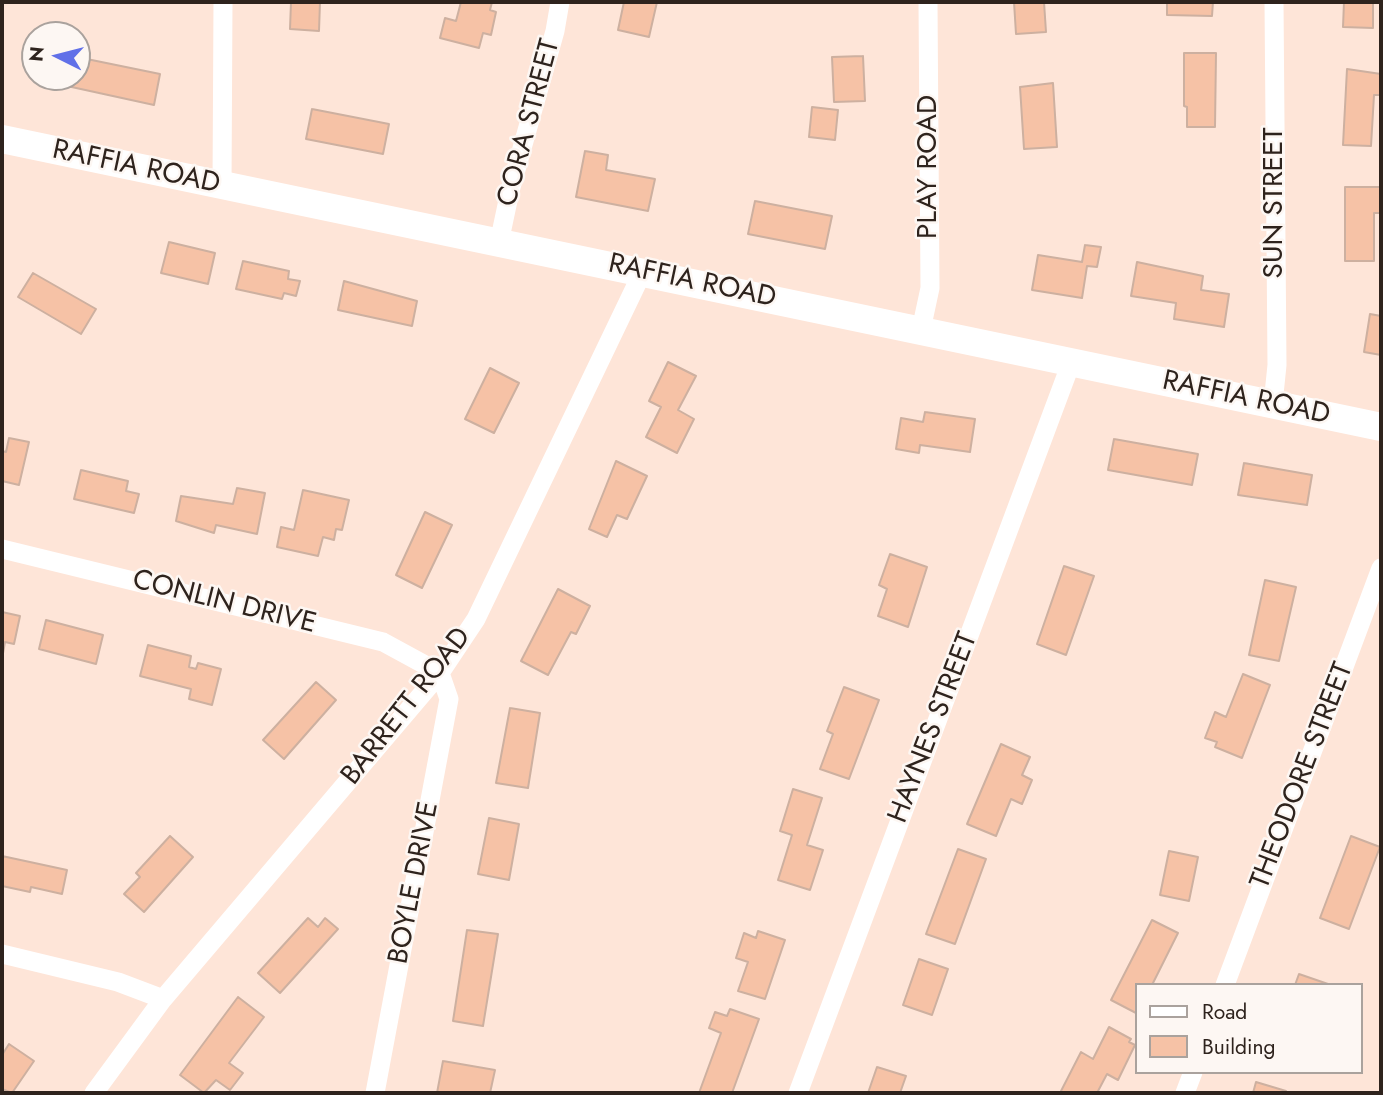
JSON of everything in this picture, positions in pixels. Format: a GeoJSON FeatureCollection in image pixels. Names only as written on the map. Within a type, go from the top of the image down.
{"type":"FeatureCollection","features":[{"type":"Feature","properties":{"kind":"main road","name":"RAFFIA ROAD"},"geometry":{"type":"LineString","coordinates":[[2,139],[1381,427]]}},
{"type":"Feature","properties":{"kind":"street"},"geometry":{"type":"LineString","coordinates":[[222,186],[223,2]]}},
{"type":"Feature","properties":{"kind":"street","name":"CORA STREET"},"geometry":{"type":"LineString","coordinates":[[499,243],[560,2]]}},
{"type":"Feature","properties":{"kind":"street","name":"PLAY ROAD"},"geometry":{"type":"LineString","coordinates":[[921,330],[930,288],[928,2]]}},
{"type":"Feature","properties":{"kind":"street","name":"SUN STREET"},"geometry":{"type":"LineString","coordinates":[[1273,404],[1277,365],[1274,2]]}},
{"type":"Feature","properties":{"kind":"street","name":"BARRETT ROAD"},"geometry":{"type":"LineString","coordinates":[[94,1093],[163,999],[440,673],[476,619],[643,271]]}},
{"type":"Feature","properties":{"kind":"street","name":"HAYNES STREET"},"geometry":{"type":"LineString","coordinates":[[797,1093],[1071,363]]}},
{"type":"Feature","properties":{"kind":"street","name":"CONLIN DRIVE"},"geometry":{"type":"LineString","coordinates":[[2,549],[383,642],[440,673]]}},
{"type":"Feature","properties":{"kind":"street","name":"THEODORE STREET"},"geometry":{"type":"LineString","coordinates":[[1226,983],[1381,568]]}},
{"type":"Feature","properties":{"kind":"street","name":"BOYLE DRIVE"},"geometry":{"type":"LineString","coordinates":[[375,1093],[449,699],[440,673]]}},
{"type":"Feature","properties":{"kind":"street"},"geometry":{"type":"LineString","coordinates":[[2,954],[118,982],[163,999]]}},
{"type":"Feature","properties":{"kind":"street"},"geometry":{"type":"LineString","coordinates":[[1185,1093],[1192,1074]]}},
{"type":"Feature","properties":{"kind":"building"},"geometry":{"type":"Polygon","coordinates":[[[291,2],[320,2],[319,31],[290,29],[291,2]]]}},
{"type":"Feature","properties":{"kind":"building"},"geometry":{"type":"Polygon","coordinates":[[[461,2],[492,2],[490,10],[496,12],[491,35],[483,33],[479,48],[440,38],[445,18],[456,21],[461,2]]]}},
{"type":"Feature","properties":{"kind":"building"},"geometry":{"type":"Polygon","coordinates":[[[624,2],[657,2],[649,37],[618,30],[624,2]]]}},
{"type":"Feature","properties":{"kind":"building"},"geometry":{"type":"Polygon","coordinates":[[[1014,2],[1044,2],[1046,32],[1016,34],[1014,2]]]}},
{"type":"Feature","properties":{"kind":"building"},"geometry":{"type":"Polygon","coordinates":[[[1167,2],[1213,2],[1212,16],[1167,15],[1167,2]]]}},
{"type":"Feature","properties":{"kind":"building"},"geometry":{"type":"Polygon","coordinates":[[[1344,2],[1373,2],[1373,28],[1343,27],[1344,2]]]}},
{"type":"Feature","properties":{"kind":"building"},"geometry":{"type":"Polygon","coordinates":[[[1184,53],[1216,53],[1215,127],[1187,127],[1187,107],[1184,106],[1184,53]]]}},
{"type":"Feature","properties":{"kind":"building"},"geometry":{"type":"Polygon","coordinates":[[[863,56],[865,101],[834,102],[832,57],[863,56]]]}},
{"type":"Feature","properties":{"kind":"building"},"geometry":{"type":"Polygon","coordinates":[[[91,60],[160,74],[154,105],[90,91],[91,60]]]}},
{"type":"Feature","properties":{"kind":"building"},"geometry":{"type":"Polygon","coordinates":[[[1347,69],[1381,74],[1381,95],[1374,95],[1371,146],[1343,145],[1347,69]]]}},
{"type":"Feature","properties":{"kind":"building"},"geometry":{"type":"Polygon","coordinates":[[[1053,83],[1057,147],[1024,149],[1020,87],[1053,83]]]}},
{"type":"Feature","properties":{"kind":"building"},"geometry":{"type":"Polygon","coordinates":[[[812,107],[838,110],[835,140],[809,137],[812,107]]]}},
{"type":"Feature","properties":{"kind":"building"},"geometry":{"type":"Polygon","coordinates":[[[312,109],[389,124],[383,154],[306,139],[312,109]]]}},
{"type":"Feature","properties":{"kind":"building"},"geometry":{"type":"Polygon","coordinates":[[[585,151],[608,155],[606,170],[655,179],[648,211],[576,197],[585,151]]]}},
{"type":"Feature","properties":{"kind":"building"},"geometry":{"type":"Polygon","coordinates":[[[1345,187],[1381,187],[1381,213],[1374,213],[1374,261],[1345,261],[1345,187]]]}},
{"type":"Feature","properties":{"kind":"building"},"geometry":{"type":"Polygon","coordinates":[[[755,201],[832,216],[825,249],[748,234],[755,201]]]}},
{"type":"Feature","properties":{"kind":"building"},"geometry":{"type":"Polygon","coordinates":[[[169,242],[215,253],[208,284],[161,273],[169,242]]]}},
{"type":"Feature","properties":{"kind":"building"},"geometry":{"type":"Polygon","coordinates":[[[1085,245],[1101,247],[1097,267],[1087,266],[1082,298],[1032,290],[1038,255],[1082,262],[1085,245]]]}},
{"type":"Feature","properties":{"kind":"building"},"geometry":{"type":"Polygon","coordinates":[[[243,261],[289,271],[288,279],[300,281],[296,296],[284,293],[282,299],[236,289],[243,261]]]}},
{"type":"Feature","properties":{"kind":"building"},"geometry":{"type":"Polygon","coordinates":[[[1137,262],[1203,276],[1201,290],[1229,294],[1224,327],[1174,319],[1176,303],[1131,296],[1137,262]]]}},
{"type":"Feature","properties":{"kind":"building"},"geometry":{"type":"Polygon","coordinates":[[[33,273],[96,309],[81,334],[18,297],[33,273]]]}},
{"type":"Feature","properties":{"kind":"building"},"geometry":{"type":"Polygon","coordinates":[[[344,281],[417,301],[412,326],[338,310],[344,281]]]}},
{"type":"Feature","properties":{"kind":"building"},"geometry":{"type":"Polygon","coordinates":[[[1370,314],[1381,316],[1381,355],[1364,352],[1370,314]]]}},
{"type":"Feature","properties":{"kind":"building"},"geometry":{"type":"Polygon","coordinates":[[[668,362],[696,376],[678,410],[694,419],[677,453],[646,437],[661,407],[649,401],[668,362]]]}},
{"type":"Feature","properties":{"kind":"building"},"geometry":{"type":"Polygon","coordinates":[[[490,368],[519,383],[494,433],[465,419],[490,368]]]}},
{"type":"Feature","properties":{"kind":"building"},"geometry":{"type":"Polygon","coordinates":[[[925,412],[975,419],[970,452],[920,445],[919,453],[896,449],[901,418],[923,422],[925,412]]]}},
{"type":"Feature","properties":{"kind":"building"},"geometry":{"type":"Polygon","coordinates":[[[9,438],[29,442],[19,485],[2,481],[2,451],[6,452],[9,438]]]}},
{"type":"Feature","properties":{"kind":"building"},"geometry":{"type":"Polygon","coordinates":[[[1114,439],[1198,454],[1192,485],[1108,470],[1114,439]]]}},
{"type":"Feature","properties":{"kind":"building"},"geometry":{"type":"Polygon","coordinates":[[[616,461],[647,476],[627,519],[617,515],[607,537],[589,529],[616,461]]]}},
{"type":"Feature","properties":{"kind":"building"},"geometry":{"type":"Polygon","coordinates":[[[1244,463],[1312,475],[1307,505],[1238,495],[1244,463]]]}},
{"type":"Feature","properties":{"kind":"building"},"geometry":{"type":"Polygon","coordinates":[[[81,470],[128,481],[126,491],[139,494],[134,513],[74,499],[81,470]]]}},
{"type":"Feature","properties":{"kind":"building"},"geometry":{"type":"Polygon","coordinates":[[[237,488],[265,493],[257,534],[216,525],[214,533],[176,521],[181,496],[233,504],[237,488]]]}},
{"type":"Feature","properties":{"kind":"building"},"geometry":{"type":"Polygon","coordinates":[[[303,490],[349,500],[342,530],[336,529],[334,540],[323,537],[318,556],[277,547],[281,527],[294,530],[303,490]]]}},
{"type":"Feature","properties":{"kind":"building"},"geometry":{"type":"Polygon","coordinates":[[[425,512],[452,525],[422,588],[396,575],[425,512]]]}},
{"type":"Feature","properties":{"kind":"building"},"geometry":{"type":"Polygon","coordinates":[[[890,554],[927,567],[908,627],[878,616],[887,589],[879,585],[890,554]]]}},
{"type":"Feature","properties":{"kind":"building"},"geometry":{"type":"Polygon","coordinates":[[[1064,566],[1094,576],[1066,655],[1037,644],[1064,566]]]}},
{"type":"Feature","properties":{"kind":"building"},"geometry":{"type":"Polygon","coordinates":[[[1265,580],[1296,587],[1279,661],[1249,655],[1265,580]]]}},
{"type":"Feature","properties":{"kind":"building"},"geometry":{"type":"Polygon","coordinates":[[[558,589],[590,606],[576,634],[571,632],[548,675],[521,661],[558,589]]]}},
{"type":"Feature","properties":{"kind":"building"},"geometry":{"type":"Polygon","coordinates":[[[2,612],[20,616],[14,644],[5,642],[2,659],[2,612]]]}},
{"type":"Feature","properties":{"kind":"building"},"geometry":{"type":"Polygon","coordinates":[[[46,620],[103,635],[96,664],[39,649],[46,620]]]}},
{"type":"Feature","properties":{"kind":"building"},"geometry":{"type":"Polygon","coordinates":[[[148,645],[191,656],[189,667],[196,669],[198,663],[221,669],[212,705],[189,699],[191,689],[140,676],[148,645]]]}},
{"type":"Feature","properties":{"kind":"building"},"geometry":{"type":"Polygon","coordinates":[[[1243,674],[1270,685],[1242,758],[1215,747],[1217,742],[1205,738],[1215,712],[1226,717],[1243,674]]]}},
{"type":"Feature","properties":{"kind":"building"},"geometry":{"type":"Polygon","coordinates":[[[316,682],[336,700],[284,759],[263,740],[316,682]]]}},
{"type":"Feature","properties":{"kind":"building"},"geometry":{"type":"Polygon","coordinates":[[[844,687],[879,700],[849,779],[820,769],[833,734],[827,731],[844,687]]]}},
{"type":"Feature","properties":{"kind":"building"},"geometry":{"type":"Polygon","coordinates":[[[510,708],[540,713],[528,788],[496,783],[510,708]]]}},
{"type":"Feature","properties":{"kind":"building"},"geometry":{"type":"Polygon","coordinates":[[[1001,744],[1030,757],[1022,775],[1032,780],[1022,804],[1011,799],[996,836],[967,824],[1001,744]]]}},
{"type":"Feature","properties":{"kind":"building"},"geometry":{"type":"Polygon","coordinates":[[[793,789],[822,798],[807,845],[823,850],[810,890],[778,880],[792,835],[780,831],[793,789]]]}},
{"type":"Feature","properties":{"kind":"building"},"geometry":{"type":"Polygon","coordinates":[[[489,818],[519,824],[509,880],[478,874],[489,818]]]}},
{"type":"Feature","properties":{"kind":"building"},"geometry":{"type":"Polygon","coordinates":[[[170,836],[193,857],[144,912],[124,894],[140,877],[136,873],[170,836]]]}},
{"type":"Feature","properties":{"kind":"building"},"geometry":{"type":"Polygon","coordinates":[[[1351,836],[1380,847],[1349,929],[1320,918],[1351,836]]]}},
{"type":"Feature","properties":{"kind":"building"},"geometry":{"type":"Polygon","coordinates":[[[958,849],[986,859],[955,944],[926,934],[958,849]]]}},
{"type":"Feature","properties":{"kind":"building"},"geometry":{"type":"Polygon","coordinates":[[[1169,851],[1198,857],[1189,901],[1160,895],[1169,851]]]}},
{"type":"Feature","properties":{"kind":"building"},"geometry":{"type":"Polygon","coordinates":[[[2,856],[67,870],[62,894],[31,887],[30,892],[2,886],[2,856]]]}},
{"type":"Feature","properties":{"kind":"building"},"geometry":{"type":"Polygon","coordinates":[[[308,918],[318,927],[325,918],[338,929],[280,993],[258,973],[308,918]]]}},
{"type":"Feature","properties":{"kind":"building"},"geometry":{"type":"Polygon","coordinates":[[[1152,920],[1178,933],[1153,983],[1134,983],[1134,1012],[1111,1000],[1152,920]]]}},
{"type":"Feature","properties":{"kind":"building"},"geometry":{"type":"Polygon","coordinates":[[[467,930],[498,934],[483,1026],[453,1021],[467,930]]]}},
{"type":"Feature","properties":{"kind":"building"},"geometry":{"type":"Polygon","coordinates":[[[758,931],[785,940],[765,999],[738,991],[748,962],[736,958],[744,933],[756,938],[758,931]]]}},
{"type":"Feature","properties":{"kind":"building"},"geometry":{"type":"Polygon","coordinates":[[[919,959],[948,969],[932,1015],[903,1005],[919,959]]]}},
{"type":"Feature","properties":{"kind":"building"},"geometry":{"type":"Polygon","coordinates":[[[1299,974],[1325,983],[1296,983],[1299,974]]]}},
{"type":"Feature","properties":{"kind":"building"},"geometry":{"type":"Polygon","coordinates":[[[238,997],[264,1017],[229,1063],[243,1073],[230,1090],[216,1080],[204,1093],[180,1075],[238,997]]]}},
{"type":"Feature","properties":{"kind":"building"},"geometry":{"type":"Polygon","coordinates":[[[730,1009],[759,1019],[732,1093],[699,1093],[721,1033],[709,1028],[715,1012],[727,1016],[730,1009]]]}},
{"type":"Feature","properties":{"kind":"building"},"geometry":{"type":"Polygon","coordinates":[[[1109,1027],[1131,1039],[1129,1042],[1134,1044],[1118,1080],[1107,1074],[1097,1093],[1060,1093],[1081,1052],[1093,1059],[1109,1027]]]}},
{"type":"Feature","properties":{"kind":"building"},"geometry":{"type":"Polygon","coordinates":[[[9,1044],[34,1061],[12,1093],[2,1089],[2,1055],[9,1044]]]}},
{"type":"Feature","properties":{"kind":"building"},"geometry":{"type":"Polygon","coordinates":[[[443,1061],[495,1070],[490,1093],[437,1093],[443,1061]]]}},
{"type":"Feature","properties":{"kind":"building"},"geometry":{"type":"Polygon","coordinates":[[[877,1067],[906,1076],[900,1093],[868,1093],[877,1067]]]}},
{"type":"Feature","properties":{"kind":"building"},"geometry":{"type":"Polygon","coordinates":[[[1256,1082],[1286,1091],[1253,1093],[1256,1082]]]}}]}
